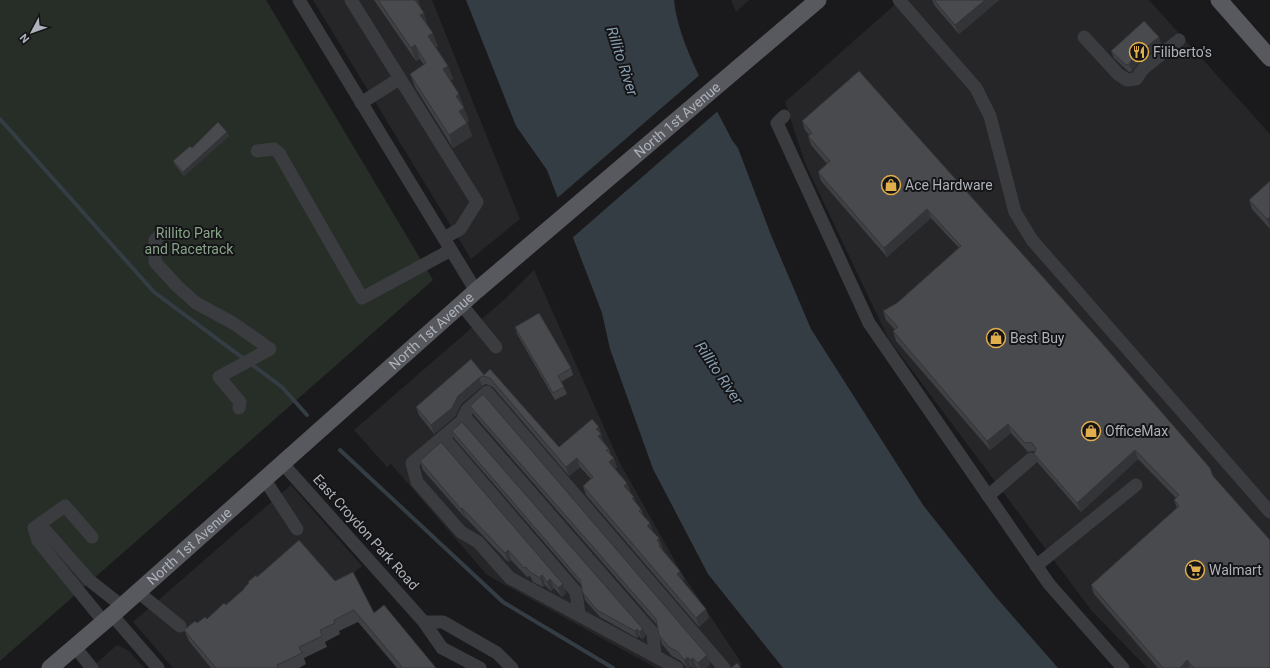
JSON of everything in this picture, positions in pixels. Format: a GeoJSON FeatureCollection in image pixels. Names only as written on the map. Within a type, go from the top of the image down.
{"type":"FeatureCollection","features":[{"type":"Feature","properties":{"kind":"main road","name":"North 1st Avenue"},"geometry":{"type":"LineString","coordinates":[[50,668],[265,480],[461,304],[818,0]]}},
{"type":"Feature","properties":{"kind":"main road"},"geometry":{"type":"LineString","coordinates":[[1219,0],[1270,58]]}},
{"type":"Feature","properties":{"kind":"street"},"geometry":{"type":"LineString","coordinates":[[299,0],[476,291]]}},
{"type":"Feature","properties":{"kind":"street"},"geometry":{"type":"LineString","coordinates":[[351,0],[477,202],[460,229],[444,238]]}},
{"type":"Feature","properties":{"kind":"street"},"geometry":{"type":"LineString","coordinates":[[899,0],[976,88],[990,116],[1015,212],[1032,240],[1270,512]]}},
{"type":"Feature","properties":{"kind":"street"},"geometry":{"type":"LineString","coordinates":[[1084,37],[1118,74],[1127,80],[1136,79],[1143,69],[1179,40]]}},
{"type":"Feature","properties":{"kind":"street"},"geometry":{"type":"LineString","coordinates":[[361,102],[399,79]]}},
{"type":"Feature","properties":{"kind":"street"},"geometry":{"type":"LineString","coordinates":[[784,116],[777,122],[869,323],[1049,584],[1123,668]]}},
{"type":"Feature","properties":{"kind":"street"},"geometry":{"type":"LineString","coordinates":[[258,151],[274,150],[279,153],[362,298],[451,250]]}},
{"type":"Feature","properties":{"kind":"street"},"geometry":{"type":"LineString","coordinates":[[159,236],[155,240],[155,262],[177,286],[196,303],[232,323],[270,349],[219,377],[240,402],[238,408]]}},
{"type":"Feature","properties":{"kind":"street"},"geometry":{"type":"LineString","coordinates":[[461,304],[496,347]]}},
{"type":"Feature","properties":{"kind":"street"},"geometry":{"type":"LineString","coordinates":[[677,668],[510,578],[478,542],[461,532],[417,482],[412,463],[462,421],[467,410],[487,392],[724,668]]}},
{"type":"Feature","properties":{"kind":"street"},"geometry":{"type":"LineString","coordinates":[[464,416],[653,633],[654,656]]}},
{"type":"Feature","properties":{"kind":"street"},"geometry":{"type":"LineString","coordinates":[[443,437],[576,592],[579,614]]}},
{"type":"Feature","properties":{"kind":"street"},"geometry":{"type":"LineString","coordinates":[[988,496],[1031,459]]}},
{"type":"Feature","properties":{"kind":"street","name":"East Croydon Park Road"},"geometry":{"type":"LineString","coordinates":[[283,464],[424,622],[442,648],[480,668]]}},
{"type":"Feature","properties":{"kind":"street"},"geometry":{"type":"LineString","coordinates":[[265,480],[296,529]]}},
{"type":"Feature","properties":{"kind":"street"},"geometry":{"type":"LineString","coordinates":[[1036,566],[1136,485]]}},
{"type":"Feature","properties":{"kind":"street"},"geometry":{"type":"LineString","coordinates":[[34,528],[65,506],[92,537]]}},
{"type":"Feature","properties":{"kind":"street"},"geometry":{"type":"LineString","coordinates":[[34,528],[46,531],[89,580],[113,614],[158,668]]}},
{"type":"Feature","properties":{"kind":"street"},"geometry":{"type":"LineString","coordinates":[[34,528],[38,542],[113,614]]}},
{"type":"Feature","properties":{"kind":"street"},"geometry":{"type":"LineString","coordinates":[[138,592],[180,626]]}},
{"type":"Feature","properties":{"kind":"street"},"geometry":{"type":"LineString","coordinates":[[424,622],[442,622],[497,652],[512,668]]}},
{"type":"Feature","properties":{"kind":"street"},"geometry":{"type":"LineString","coordinates":[[466,660],[473,658],[476,649],[471,638]]}},
{"type":"Feature","properties":{"kind":"street"},"geometry":{"type":"LineString","coordinates":[[75,647],[92,668]]}},
{"type":"Feature","properties":{"kind":"shaded area"},"geometry":{"type":"Polygon","coordinates":[[[313,0],[432,0],[520,219],[471,259],[313,0]]]}},
{"type":"Feature","properties":{"kind":"shaded area"},"geometry":{"type":"Polygon","coordinates":[[[731,0],[749,0],[736,12],[731,0]]]}},
{"type":"Feature","properties":{"kind":"shaded area"},"geometry":{"type":"Polygon","coordinates":[[[900,0],[1149,0],[1270,134],[1270,668],[1147,668],[1091,610],[888,338],[805,163],[785,102],[900,0]]]}},
{"type":"Feature","properties":{"kind":"shaded area"},"geometry":{"type":"Polygon","coordinates":[[[534,270],[620,463],[680,570],[742,664],[739,668],[656,668],[487,575],[391,464],[387,467],[354,430],[506,298],[534,270]]]}},
{"type":"Feature","properties":{"kind":"shaded area"},"geometry":{"type":"Polygon","coordinates":[[[291,485],[362,566],[242,668],[173,668],[133,622],[291,485]]]}},
{"type":"Feature","properties":{"kind":"shaded area"},"geometry":{"type":"Polygon","coordinates":[[[117,645],[129,651],[144,668],[91,668],[117,645]]]}},
{"type":"Feature","properties":{"kind":"green space","name":"Rillito Park and Racetrack"},"geometry":{"type":"Polygon","coordinates":[[[0,0],[266,0],[433,280],[0,661],[0,0]]]}},
{"type":"Feature","properties":{"kind":"water","name":"Rillito River"},"geometry":{"type":"Polygon","coordinates":[[[466,0],[674,0],[682,35],[689,53],[697,72],[732,140],[738,148],[771,235],[811,329],[923,505],[995,596],[1058,668],[783,668],[708,574],[653,469],[610,349],[602,313],[547,170],[516,126],[466,0]]]}},
{"type":"Feature","properties":{"kind":"pier"},"geometry":{"type":"Polygon","coordinates":[[[702,73],[719,110],[571,239],[556,199],[702,73]]]}},
{"type":"Feature","properties":{"kind":"building"},"geometry":{"type":"Polygon","coordinates":[[[378,0],[415,0],[424,13],[420,15],[433,33],[428,36],[448,66],[443,69],[459,94],[456,96],[464,108],[459,111],[467,123],[449,135],[410,74],[426,63],[415,45],[411,48],[378,0]]]}},
{"type":"Feature","properties":{"kind":"building"},"geometry":{"type":"Polygon","coordinates":[[[934,0],[985,0],[955,25],[934,0]]]}},
{"type":"Feature","properties":{"kind":"building"},"geometry":{"type":"Polygon","coordinates":[[[1144,21],[1159,37],[1126,65],[1111,51],[1144,21]]]}},
{"type":"Feature","properties":{"kind":"building"},"geometry":{"type":"Polygon","coordinates":[[[859,71],[1100,341],[1210,468],[1213,476],[1270,540],[1270,668],[1194,668],[1187,660],[1180,668],[1163,668],[1091,585],[1179,506],[1174,500],[1179,495],[1135,450],[1077,503],[1034,454],[1036,449],[1033,444],[1030,442],[1025,443],[1008,424],[987,441],[893,331],[898,327],[883,311],[897,303],[961,246],[927,209],[884,248],[818,172],[830,161],[808,136],[812,133],[802,121],[859,71]]]}},
{"type":"Feature","properties":{"kind":"building"},"geometry":{"type":"Polygon","coordinates":[[[218,122],[227,132],[183,172],[173,161],[190,146],[192,148],[218,122]]]}},
{"type":"Feature","properties":{"kind":"building"},"geometry":{"type":"Polygon","coordinates":[[[1270,181],[1270,217],[1267,219],[1249,200],[1270,181]]]}},
{"type":"Feature","properties":{"kind":"building"},"geometry":{"type":"Polygon","coordinates":[[[539,313],[571,368],[558,376],[564,387],[553,393],[515,327],[539,313]]]}},
{"type":"Feature","properties":{"kind":"building"},"geometry":{"type":"Polygon","coordinates":[[[471,359],[484,375],[490,369],[559,447],[592,419],[599,427],[596,429],[601,434],[598,436],[609,449],[606,450],[614,458],[609,462],[627,483],[624,486],[634,497],[632,498],[641,509],[639,511],[650,523],[647,526],[659,538],[657,540],[660,544],[659,546],[680,571],[677,574],[706,609],[696,618],[583,486],[593,477],[577,458],[566,467],[490,378],[483,376],[479,378],[458,396],[452,408],[431,425],[416,407],[471,359]]]}},
{"type":"Feature","properties":{"kind":"building"},"geometry":{"type":"Polygon","coordinates":[[[483,394],[707,655],[698,663],[693,658],[690,660],[688,657],[684,660],[678,652],[669,647],[659,635],[656,619],[470,406],[483,394]]]}},
{"type":"Feature","properties":{"kind":"building"},"geometry":{"type":"Polygon","coordinates":[[[462,422],[643,629],[639,632],[637,629],[635,631],[597,610],[583,593],[580,580],[452,431],[462,422]]]}},
{"type":"Feature","properties":{"kind":"building"},"geometry":{"type":"Polygon","coordinates":[[[441,442],[563,584],[558,588],[550,579],[547,582],[542,575],[540,578],[530,572],[526,567],[524,568],[508,550],[505,553],[462,508],[461,509],[420,461],[441,442]]]}},
{"type":"Feature","properties":{"kind":"building"},"geometry":{"type":"Polygon","coordinates":[[[299,540],[335,581],[353,572],[374,613],[384,605],[436,668],[401,668],[402,667],[354,610],[334,620],[335,623],[320,630],[322,636],[299,647],[302,653],[277,665],[278,668],[216,668],[184,630],[195,621],[197,623],[205,617],[207,619],[224,603],[226,605],[244,589],[249,583],[248,582],[256,575],[257,577],[299,540]]]}},
{"type":"Feature","properties":{"kind":"building"},"geometry":{"type":"Polygon","coordinates":[[[737,663],[741,668],[731,668],[737,663]]]}},
{"type":"Feature","properties":{"kind":"waterway"},"geometry":{"type":"LineString","coordinates":[[0,119],[154,292],[282,387],[307,415]]}},
{"type":"Feature","properties":{"kind":"waterway"},"geometry":{"type":"LineString","coordinates":[[340,450],[503,602],[613,668]]}},
{"type":"Feature","properties":{"kind":"place","name":"Filiberto's"},"geometry":{"type":"Point","coordinates":[1139,52]}},
{"type":"Feature","properties":{"kind":"place","name":"Ace Hardware"},"geometry":{"type":"Point","coordinates":[891,185]}},
{"type":"Feature","properties":{"kind":"place","name":"Best Buy"},"geometry":{"type":"Point","coordinates":[996,338]}},
{"type":"Feature","properties":{"kind":"place","name":"OfficeMax"},"geometry":{"type":"Point","coordinates":[1091,431]}},
{"type":"Feature","properties":{"kind":"place","name":"Walmart"},"geometry":{"type":"Point","coordinates":[1195,570]}}]}
